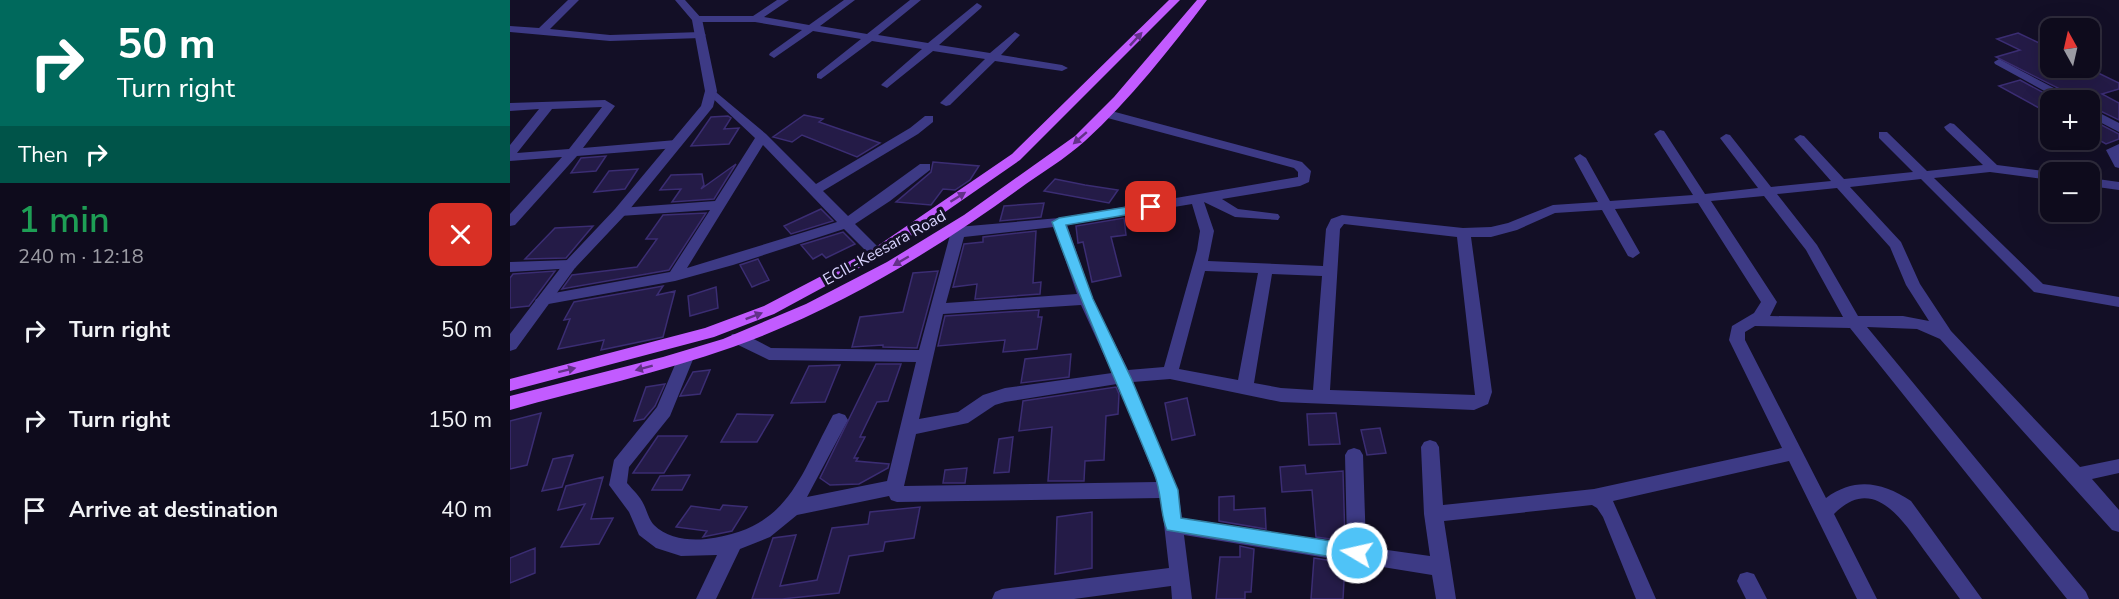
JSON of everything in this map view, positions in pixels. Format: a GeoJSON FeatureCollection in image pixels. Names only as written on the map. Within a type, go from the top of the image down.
{"type":"FeatureCollection","features":[{"type":"Feature","properties":{"kind":"main road","name":"ECIL-Keesara Road"},"geometry":{"type":"LineString","coordinates":[[510,385],[708,333],[769,310],[876,253],[1016,157],[1118,59],[1154,19],[1175,0]]}},
{"type":"Feature","properties":{"kind":"main road","name":"ECIL-Keesara Road"},"geometry":{"type":"LineString","coordinates":[[510,403],[686,357],[738,338],[807,310],[954,232],[1056,159],[1090,129],[1202,0]]}},
{"type":"Feature","properties":{"kind":"street"},"geometry":{"type":"LineString","coordinates":[[541,32],[574,0]]}},
{"type":"Feature","properties":{"kind":"street"},"geometry":{"type":"LineString","coordinates":[[510,345],[570,265],[620,212],[707,107],[711,91],[698,19],[680,0]]}},
{"type":"Feature","properties":{"kind":"street"},"geometry":{"type":"LineString","coordinates":[[754,19],[784,0]]}},
{"type":"Feature","properties":{"kind":"street"},"geometry":{"type":"LineString","coordinates":[[774,55],[850,0]]}},
{"type":"Feature","properties":{"kind":"street"},"geometry":{"type":"LineString","coordinates":[[820,76],[916,0]]}},
{"type":"Feature","properties":{"kind":"street"},"geometry":{"type":"LineString","coordinates":[[887,85],[978,6]]}},
{"type":"Feature","properties":{"kind":"street"},"geometry":{"type":"LineString","coordinates":[[698,19],[754,19],[1062,68]]}},
{"type":"Feature","properties":{"kind":"street"},"geometry":{"type":"LineString","coordinates":[[510,29],[610,38],[701,35]]}},
{"type":"Feature","properties":{"kind":"street"},"geometry":{"type":"LineString","coordinates":[[946,103],[1015,35]]}},
{"type":"Feature","properties":{"kind":"street"},"geometry":{"type":"LineString","coordinates":[[1999,62],[2051,90]]}},
{"type":"Feature","properties":{"kind":"street"},"geometry":{"type":"LineString","coordinates":[[711,91],[762,137],[876,253]]}},
{"type":"Feature","properties":{"kind":"street"},"geometry":{"type":"LineString","coordinates":[[510,107],[609,104],[573,152],[510,222]]}},
{"type":"Feature","properties":{"kind":"street"},"geometry":{"type":"LineString","coordinates":[[510,155],[548,106]]}},
{"type":"Feature","properties":{"kind":"street"},"geometry":{"type":"LineString","coordinates":[[1104,113],[1298,165],[1305,171],[1304,179],[1295,183],[1204,199],[1059,222],[954,232],[895,487],[897,494],[904,496],[1169,490]]}},
{"type":"Feature","properties":{"kind":"street"},"geometry":{"type":"LineString","coordinates":[[2100,118],[2119,128]]}},
{"type":"Feature","properties":{"kind":"street"},"geometry":{"type":"LineString","coordinates":[[813,190],[914,131],[929,119]]}},
{"type":"Feature","properties":{"kind":"street"},"geometry":{"type":"LineString","coordinates":[[1950,127],[1986,158],[1991,165],[1990,168]]}},
{"type":"Feature","properties":{"kind":"street"},"geometry":{"type":"LineString","coordinates":[[1660,134],[1704,198],[1768,302],[1766,312],[1757,321]]}},
{"type":"Feature","properties":{"kind":"street"},"geometry":{"type":"LineString","coordinates":[[1883,135],[2040,288],[2119,303]]}},
{"type":"Feature","properties":{"kind":"street"},"geometry":{"type":"LineString","coordinates":[[675,276],[762,137]]}},
{"type":"Feature","properties":{"kind":"street"},"geometry":{"type":"LineString","coordinates":[[1726,138],[1812,248],[1854,322],[2079,599]]}},
{"type":"Feature","properties":{"kind":"street"},"geometry":{"type":"LineString","coordinates":[[1800,139],[1896,246],[1918,293],[1946,335],[2119,524]]}},
{"type":"Feature","properties":{"kind":"street"},"geometry":{"type":"LineString","coordinates":[[510,155],[676,144]]}},
{"type":"Feature","properties":{"kind":"street"},"geometry":{"type":"LineString","coordinates":[[2119,148],[2112,150],[2119,164]]}},
{"type":"Feature","properties":{"kind":"street"},"geometry":{"type":"LineString","coordinates":[[1580,159],[1633,253]]}},
{"type":"Feature","properties":{"kind":"street"},"geometry":{"type":"LineString","coordinates":[[543,300],[675,276],[845,224],[885,198],[925,167]]}},
{"type":"Feature","properties":{"kind":"street"},"geometry":{"type":"LineString","coordinates":[[1321,397],[1333,229],[1336,222],[1342,219],[1456,230],[1462,233],[1491,232],[1512,227],[1553,209],[1704,198],[1990,168],[2040,175]]}},
{"type":"Feature","properties":{"kind":"street"},"geometry":{"type":"LineString","coordinates":[[2100,183],[2119,186]]}},
{"type":"Feature","properties":{"kind":"street"},"geometry":{"type":"LineString","coordinates":[[1204,199],[1235,213],[1273,217]]}},
{"type":"Feature","properties":{"kind":"street"},"geometry":{"type":"LineString","coordinates":[[1170,373],[1207,231],[1204,199]]}},
{"type":"Feature","properties":{"kind":"street"},"geometry":{"type":"LineString","coordinates":[[620,212],[720,205]]}},
{"type":"Feature","properties":{"kind":"street"},"geometry":{"type":"LineString","coordinates":[[1059,222],[1086,299],[1123,378],[1169,490],[1182,599]]}},
{"type":"Feature","properties":{"kind":"street"},"geometry":{"type":"LineString","coordinates":[[908,428],[962,418],[989,400],[1005,395],[1170,373],[1281,395],[1474,403],[1482,399],[1484,392],[1462,233]]}},
{"type":"Feature","properties":{"kind":"street"},"geometry":{"type":"LineString","coordinates":[[510,267],[570,265]]}},
{"type":"Feature","properties":{"kind":"street"},"geometry":{"type":"LineString","coordinates":[[1199,266],[1330,271]]}},
{"type":"Feature","properties":{"kind":"street"},"geometry":{"type":"LineString","coordinates":[[1245,388],[1266,269]]}},
{"type":"Feature","properties":{"kind":"street"},"geometry":{"type":"LineString","coordinates":[[936,309],[1086,299]]}},
{"type":"Feature","properties":{"kind":"street"},"geometry":{"type":"LineString","coordinates":[[1867,599],[1737,340],[1737,330],[1743,324],[1757,321],[1908,320],[1935,328],[1946,335]]}},
{"type":"Feature","properties":{"kind":"street"},"geometry":{"type":"LineString","coordinates":[[738,338],[769,354],[925,356]]}},
{"type":"Feature","properties":{"kind":"street"},"geometry":{"type":"LineString","coordinates":[[686,357],[664,411],[620,465],[618,484],[635,506],[648,532],[670,544],[702,548],[732,545],[771,529],[783,520],[792,508],[839,420]]}},
{"type":"Feature","properties":{"kind":"street"},"geometry":{"type":"LineString","coordinates":[[1430,447],[1433,514],[1446,599]]}},
{"type":"Feature","properties":{"kind":"street"},"geometry":{"type":"LineString","coordinates":[[1433,514],[1594,497],[1793,453]]}},
{"type":"Feature","properties":{"kind":"street"},"geometry":{"type":"LineString","coordinates":[[1354,455],[1357,553]]}},
{"type":"Feature","properties":{"kind":"street"},"geometry":{"type":"LineString","coordinates":[[2077,476],[2119,466]]}},
{"type":"Feature","properties":{"kind":"street"},"geometry":{"type":"LineString","coordinates":[[792,508],[895,487]]}},
{"type":"Feature","properties":{"kind":"street"},"geometry":{"type":"LineString","coordinates":[[1824,513],[1834,500],[1849,492],[1865,490],[1889,496],[1904,507],[1972,599]]}},
{"type":"Feature","properties":{"kind":"street"},"geometry":{"type":"LineString","coordinates":[[1594,497],[1604,502],[1611,514],[1646,599]]}},
{"type":"Feature","properties":{"kind":"street"},"geometry":{"type":"LineString","coordinates":[[1173,525],[1440,567]]}},
{"type":"Feature","properties":{"kind":"street"},"geometry":{"type":"LineString","coordinates":[[706,599],[732,545]]}},
{"type":"Feature","properties":{"kind":"street"},"geometry":{"type":"LineString","coordinates":[[1002,599],[1074,594],[1178,576]]}},
{"type":"Feature","properties":{"kind":"street"},"geometry":{"type":"LineString","coordinates":[[1748,581],[1757,599]]}},
{"type":"Feature","properties":{"kind":"building"},"geometry":{"type":"Polygon","coordinates":[[[2018,33],[2040,43],[2040,78],[2100,78],[2100,74],[2119,83],[2119,89],[2102,94],[2119,103],[2119,120],[2100,111],[2100,90],[2062,90],[1996,57],[2020,50],[1997,39],[2018,33]]]}},
{"type":"Feature","properties":{"kind":"building"},"geometry":{"type":"Polygon","coordinates":[[[2020,80],[2040,91],[2040,109],[1999,86],[2020,80]]]}},
{"type":"Feature","properties":{"kind":"building"},"geometry":{"type":"Polygon","coordinates":[[[804,115],[823,119],[819,122],[880,143],[857,157],[802,135],[792,142],[773,137],[804,115]]]}},
{"type":"Feature","properties":{"kind":"building"},"geometry":{"type":"Polygon","coordinates":[[[728,116],[731,118],[724,129],[739,128],[729,144],[691,146],[711,117],[728,116]]]}},
{"type":"Feature","properties":{"kind":"building"},"geometry":{"type":"Polygon","coordinates":[[[2100,124],[2119,134],[2119,139],[2106,144],[2100,141],[2100,124]]]}},
{"type":"Feature","properties":{"kind":"building"},"geometry":{"type":"Polygon","coordinates":[[[606,156],[596,171],[571,173],[581,158],[606,156]]]}},
{"type":"Feature","properties":{"kind":"building"},"geometry":{"type":"Polygon","coordinates":[[[933,162],[979,166],[970,180],[955,190],[943,189],[931,205],[896,202],[931,172],[933,162]]]}},
{"type":"Feature","properties":{"kind":"building"},"geometry":{"type":"Polygon","coordinates":[[[736,164],[714,199],[672,202],[681,189],[660,190],[671,175],[702,174],[704,185],[701,189],[736,164]]]}},
{"type":"Feature","properties":{"kind":"building"},"geometry":{"type":"Polygon","coordinates":[[[638,169],[625,189],[594,192],[609,171],[638,169]]]}},
{"type":"Feature","properties":{"kind":"building"},"geometry":{"type":"Polygon","coordinates":[[[1055,179],[1118,190],[1109,203],[1044,191],[1055,179]]]}},
{"type":"Feature","properties":{"kind":"building"},"geometry":{"type":"Polygon","coordinates":[[[1044,203],[1041,217],[1000,221],[1004,206],[1044,203]]]}},
{"type":"Feature","properties":{"kind":"building"},"geometry":{"type":"Polygon","coordinates":[[[821,209],[833,221],[791,234],[784,226],[821,209]]]}},
{"type":"Feature","properties":{"kind":"building"},"geometry":{"type":"Polygon","coordinates":[[[706,213],[669,270],[562,289],[572,275],[637,267],[657,239],[646,239],[663,215],[706,213]]]}},
{"type":"Feature","properties":{"kind":"building"},"geometry":{"type":"Polygon","coordinates":[[[1124,218],[1126,235],[1111,237],[1121,276],[1092,282],[1083,242],[1078,243],[1076,226],[1124,218]]]}},
{"type":"Feature","properties":{"kind":"building"},"geometry":{"type":"Polygon","coordinates":[[[593,226],[566,258],[525,259],[555,228],[593,226]]]}},
{"type":"Feature","properties":{"kind":"building"},"geometry":{"type":"Polygon","coordinates":[[[1036,231],[1033,283],[1041,282],[1040,294],[975,299],[977,284],[953,287],[964,244],[983,242],[983,237],[1036,231]]]}},
{"type":"Feature","properties":{"kind":"building"},"geometry":{"type":"Polygon","coordinates":[[[843,232],[855,244],[826,258],[822,254],[813,259],[801,245],[843,232]]]}},
{"type":"Feature","properties":{"kind":"building"},"geometry":{"type":"Polygon","coordinates":[[[758,259],[769,280],[752,287],[740,265],[758,259]]]}},
{"type":"Feature","properties":{"kind":"building"},"geometry":{"type":"Polygon","coordinates":[[[555,271],[529,306],[510,308],[510,278],[513,274],[555,271]]]}},
{"type":"Feature","properties":{"kind":"building"},"geometry":{"type":"Polygon","coordinates":[[[938,271],[917,348],[883,347],[883,345],[852,347],[860,317],[903,312],[913,273],[938,271]]]}},
{"type":"Feature","properties":{"kind":"building"},"geometry":{"type":"Polygon","coordinates":[[[663,286],[657,295],[675,291],[663,337],[601,350],[604,340],[558,349],[570,319],[564,320],[574,302],[663,286]]]}},
{"type":"Feature","properties":{"kind":"building"},"geometry":{"type":"Polygon","coordinates":[[[716,287],[718,308],[690,316],[688,296],[716,287]]]}},
{"type":"Feature","properties":{"kind":"building"},"geometry":{"type":"Polygon","coordinates":[[[1039,310],[1038,317],[1042,317],[1037,349],[1003,352],[1005,340],[938,346],[945,316],[1039,310]]]}},
{"type":"Feature","properties":{"kind":"building"},"geometry":{"type":"Polygon","coordinates":[[[1071,354],[1069,377],[1021,383],[1025,359],[1071,354]]]}},
{"type":"Feature","properties":{"kind":"building"},"geometry":{"type":"Polygon","coordinates":[[[876,364],[901,364],[888,401],[877,402],[860,437],[865,437],[854,458],[858,458],[856,461],[889,464],[888,468],[859,484],[830,485],[820,478],[876,364]]]}},
{"type":"Feature","properties":{"kind":"building"},"geometry":{"type":"Polygon","coordinates":[[[840,365],[825,402],[791,403],[809,366],[840,365]]]}},
{"type":"Feature","properties":{"kind":"building"},"geometry":{"type":"Polygon","coordinates":[[[710,370],[700,394],[680,396],[693,372],[710,370]]]}},
{"type":"Feature","properties":{"kind":"building"},"geometry":{"type":"Polygon","coordinates":[[[665,384],[655,406],[644,419],[634,421],[646,387],[665,384]]]}},
{"type":"Feature","properties":{"kind":"building"},"geometry":{"type":"Polygon","coordinates":[[[1116,387],[1119,394],[1118,414],[1106,416],[1104,460],[1085,461],[1084,481],[1048,481],[1052,427],[1019,431],[1023,401],[1116,387]]]}},
{"type":"Feature","properties":{"kind":"building"},"geometry":{"type":"Polygon","coordinates":[[[1187,398],[1195,435],[1172,440],[1165,403],[1187,398]]]}},
{"type":"Feature","properties":{"kind":"building"},"geometry":{"type":"Polygon","coordinates":[[[541,413],[527,465],[510,469],[510,421],[541,413]]]}},
{"type":"Feature","properties":{"kind":"building"},"geometry":{"type":"Polygon","coordinates":[[[1336,413],[1340,444],[1309,445],[1307,414],[1336,413]]]}},
{"type":"Feature","properties":{"kind":"building"},"geometry":{"type":"Polygon","coordinates":[[[737,414],[773,415],[757,442],[721,442],[737,414]]]}},
{"type":"Feature","properties":{"kind":"building"},"geometry":{"type":"Polygon","coordinates":[[[1380,428],[1386,453],[1367,455],[1361,430],[1380,428]]]}},
{"type":"Feature","properties":{"kind":"building"},"geometry":{"type":"Polygon","coordinates":[[[658,436],[687,436],[664,473],[633,473],[658,436]]]}},
{"type":"Feature","properties":{"kind":"building"},"geometry":{"type":"Polygon","coordinates":[[[1013,437],[1009,472],[994,473],[999,439],[1013,437]]]}},
{"type":"Feature","properties":{"kind":"building"},"geometry":{"type":"Polygon","coordinates":[[[573,455],[562,487],[542,491],[553,459],[573,455]]]}},
{"type":"Feature","properties":{"kind":"building"},"geometry":{"type":"Polygon","coordinates":[[[1305,465],[1306,474],[1343,471],[1345,541],[1316,537],[1312,490],[1282,492],[1280,467],[1305,465]]]}},
{"type":"Feature","properties":{"kind":"building"},"geometry":{"type":"Polygon","coordinates":[[[967,468],[965,483],[943,483],[945,470],[967,468]]]}},
{"type":"Feature","properties":{"kind":"building"},"geometry":{"type":"Polygon","coordinates":[[[690,475],[682,490],[652,490],[660,476],[690,475]]]}},
{"type":"Feature","properties":{"kind":"building"},"geometry":{"type":"Polygon","coordinates":[[[603,477],[591,519],[613,518],[599,544],[561,547],[585,504],[558,510],[566,486],[603,477]]]}},
{"type":"Feature","properties":{"kind":"building"},"geometry":{"type":"Polygon","coordinates":[[[1234,496],[1234,510],[1265,508],[1266,529],[1219,521],[1219,497],[1234,496]]]}},
{"type":"Feature","properties":{"kind":"building"},"geometry":{"type":"Polygon","coordinates":[[[723,505],[747,507],[732,531],[703,537],[707,531],[676,527],[691,506],[720,510],[723,505]]]}},
{"type":"Feature","properties":{"kind":"building"},"geometry":{"type":"Polygon","coordinates":[[[920,507],[914,538],[885,542],[883,551],[849,556],[839,593],[782,599],[752,599],[773,538],[796,535],[780,586],[817,580],[832,528],[868,524],[870,512],[920,507]]]}},
{"type":"Feature","properties":{"kind":"building"},"geometry":{"type":"Polygon","coordinates":[[[1092,512],[1092,568],[1055,574],[1057,517],[1092,512]]]}},
{"type":"Feature","properties":{"kind":"building"},"geometry":{"type":"Polygon","coordinates":[[[1240,546],[1254,549],[1251,592],[1245,592],[1245,599],[1216,599],[1220,557],[1240,557],[1240,546]]]}},
{"type":"Feature","properties":{"kind":"building"},"geometry":{"type":"Polygon","coordinates":[[[535,548],[535,573],[510,583],[510,558],[535,548]]]}},
{"type":"Feature","properties":{"kind":"building"},"geometry":{"type":"Polygon","coordinates":[[[1314,558],[1345,563],[1343,599],[1311,599],[1314,558]]]}},
{"type":"Feature","properties":{"kind":"route"},"geometry":{"type":"LineString","coordinates":[[1151,207],[1059,222],[1086,299],[1123,378],[1169,490],[1173,525],[1357,553]]}}]}
